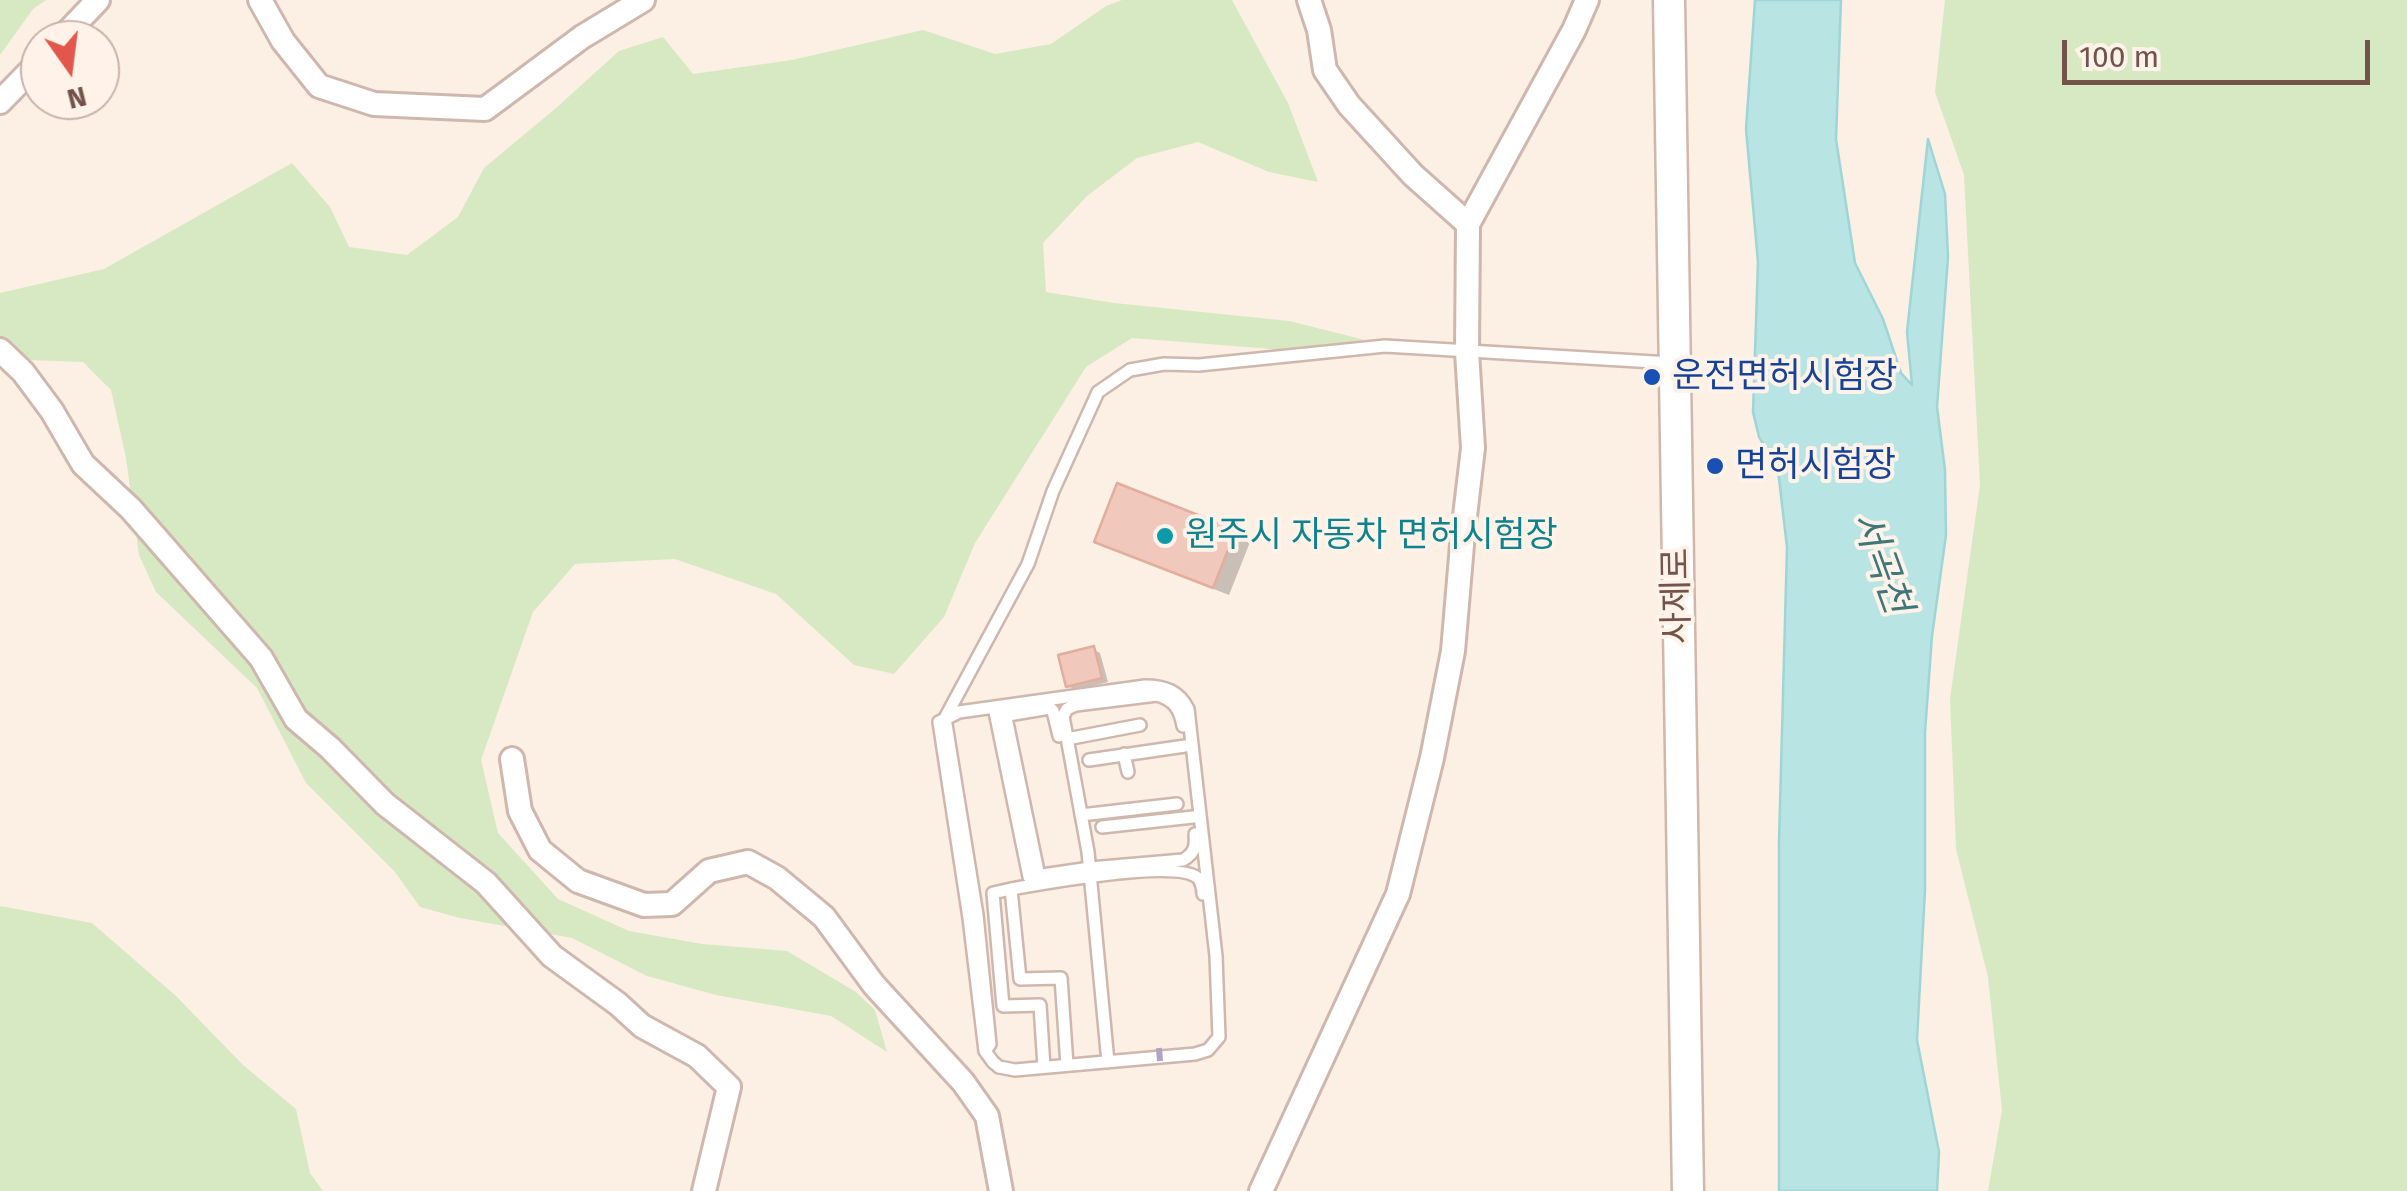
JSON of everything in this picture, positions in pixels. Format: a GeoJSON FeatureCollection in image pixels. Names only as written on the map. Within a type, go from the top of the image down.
{"type":"FeatureCollection","features":[{"type":"Feature","properties":{"kind":"street"},"geometry":{"type":"LineString","coordinates":[[79,20],[98,0]]}},
{"type":"Feature","properties":{"kind":"street"},"geometry":{"type":"LineString","coordinates":[[260,0],[283,41],[319,86],[374,104],[485,109],[582,37],[643,0]]}},
{"type":"Feature","properties":{"kind":"street"},"geometry":{"type":"LineString","coordinates":[[1309,0],[1320,30],[1325,70],[1350,105],[1413,175],[1468,224]]}},
{"type":"Feature","properties":{"kind":"street"},"geometry":{"type":"LineString","coordinates":[[1261,1191],[1398,894],[1427,778],[1453,651],[1462,533],[1474,448],[1467,352],[1468,224],[1587,0]]}},
{"type":"Feature","properties":{"kind":"street","name":"사제로"},"geometry":{"type":"LineString","coordinates":[[1668,0],[1688,1191]]}},
{"type":"Feature","properties":{"kind":"street"},"geometry":{"type":"LineString","coordinates":[[0,102],[20,82]]}},
{"type":"Feature","properties":{"kind":"street"},"geometry":{"type":"LineString","coordinates":[[0,350],[23,372],[52,411],[83,464],[131,509],[261,658],[296,719],[385,804],[486,883],[552,956],[642,1026],[697,1056],[729,1087],[704,1191]]}},
{"type":"Feature","properties":{"kind":"street"},"geometry":{"type":"LineString","coordinates":[[512,759],[520,810],[540,850],[578,881],[644,905],[672,904],[710,871],[748,862],[777,878],[824,917],[874,985],[964,1082],[987,1116],[1001,1191]]}},
{"type":"Feature","properties":{"kind":"lane"},"geometry":{"type":"LineString","coordinates":[[1044,1068],[1040,1005],[1003,1006],[993,893],[1087,872],[1172,871],[1194,876],[1202,883],[1216,1028],[1208,1045],[1192,1050],[1044,1068],[1006,1069],[992,1062],[985,1051],[942,720],[1013,596],[1053,491],[1098,392],[1130,370],[1164,364],[1199,365],[1385,346],[1676,363]]}},
{"type":"Feature","properties":{"kind":"lane"},"geometry":{"type":"LineString","coordinates":[[1000,711],[1084,693],[1156,686],[1182,697],[1188,709],[1216,956],[1218,1041],[1202,1052],[1104,1060]]}},
{"type":"Feature","properties":{"kind":"lane"},"geometry":{"type":"LineString","coordinates":[[1000,711],[1039,876],[1087,872],[1183,860],[1193,853],[1196,844],[1179,710],[1168,698],[1157,695],[1070,707],[1064,716],[1087,872],[1104,1060]]}},
{"type":"Feature","properties":{"kind":"lane"},"geometry":{"type":"LineString","coordinates":[[942,720],[960,712],[1053,710],[1087,872]]}},
{"type":"Feature","properties":{"kind":"lane"},"geometry":{"type":"LineString","coordinates":[[1122,713],[1125,728]]}},
{"type":"Feature","properties":{"kind":"lane"},"geometry":{"type":"LineString","coordinates":[[1066,739],[1140,725]]}},
{"type":"Feature","properties":{"kind":"lane"},"geometry":{"type":"LineString","coordinates":[[1089,760],[1185,746]]}},
{"type":"Feature","properties":{"kind":"lane"},"geometry":{"type":"LineString","coordinates":[[1124,754],[1128,772]]}},
{"type":"Feature","properties":{"kind":"lane"},"geometry":{"type":"LineString","coordinates":[[1080,816],[1152,801],[1177,804]]}},
{"type":"Feature","properties":{"kind":"lane"},"geometry":{"type":"LineString","coordinates":[[1102,827],[1193,817]]}},
{"type":"Feature","properties":{"kind":"lane"},"geometry":{"type":"LineString","coordinates":[[1138,823],[1140,837]]}},
{"type":"Feature","properties":{"kind":"lane"},"geometry":{"type":"LineString","coordinates":[[1011,889],[1020,979],[1061,978],[1067,1065]]}},
{"type":"Feature","properties":{"kind":"green space"},"geometry":{"type":"Polygon","coordinates":[[[0,0],[46,0],[25,20],[20,20],[20,27],[0,55],[0,0]]]}},
{"type":"Feature","properties":{"kind":"green space"},"geometry":{"type":"Polygon","coordinates":[[[1122,0],[1232,0],[1288,103],[1318,182],[1269,172],[1198,142],[1137,158],[1087,196],[1043,243],[1046,292],[1289,321],[1365,340],[1310,352],[1132,338],[1086,367],[975,543],[944,617],[894,674],[854,665],[776,594],[675,559],[575,564],[533,612],[481,760],[498,833],[558,899],[629,931],[702,944],[787,951],[856,992],[875,1010],[887,1052],[831,1016],[716,995],[647,976],[572,938],[420,907],[395,872],[306,783],[257,688],[156,592],[139,555],[126,458],[111,390],[83,362],[0,359],[0,293],[104,269],[292,163],[330,207],[349,247],[407,255],[458,217],[484,168],[619,51],[663,37],[693,74],[792,60],[923,30],[995,54],[1051,44],[1106,6],[1122,0]]]}},
{"type":"Feature","properties":{"kind":"green space"},"geometry":{"type":"Polygon","coordinates":[[[1945,0],[2407,0],[2407,1191],[1988,1191],[2002,1110],[1988,977],[1956,849],[1950,699],[1980,485],[1964,175],[1935,92],[1945,0]]]}},
{"type":"Feature","properties":{"kind":"green space"},"geometry":{"type":"Polygon","coordinates":[[[0,906],[92,923],[176,996],[243,1065],[296,1109],[310,1173],[323,1191],[0,1191],[0,906]]]}},
{"type":"Feature","properties":{"kind":"water","name":"서곡천"},"geometry":{"type":"Polygon","coordinates":[[[1755,0],[1841,0],[1836,139],[1855,263],[1883,319],[1901,373],[1912,385],[1907,332],[1928,139],[1945,194],[1948,257],[1937,407],[1945,470],[1946,535],[1932,636],[1925,732],[1925,890],[1917,1040],[1939,1152],[1937,1191],[1779,1191],[1779,842],[1787,547],[1778,470],[1759,437],[1753,412],[1758,262],[1746,129],[1755,0]]]}},
{"type":"Feature","properties":{"kind":"building","name":"원주시 자동차 면허시험장"},"geometry":{"type":"Polygon","coordinates":[[[1117,483],[1236,530],[1213,588],[1094,542],[1117,483]]]}},
{"type":"Feature","properties":{"kind":"building"},"geometry":{"type":"Polygon","coordinates":[[[1094,646],[1102,678],[1066,687],[1058,655],[1094,646]]]}},
{"type":"Feature","properties":{"kind":"railway"},"geometry":{"type":"LineString","coordinates":[[1159,1048],[1160,1061]]}},
{"type":"Feature","properties":{"kind":"place","name":"운전면허시험장"},"geometry":{"type":"Point","coordinates":[1652,377]}},
{"type":"Feature","properties":{"kind":"place","name":"면허시험장"},"geometry":{"type":"Point","coordinates":[1715,466]}},
{"type":"Feature","properties":{"kind":"place","name":"원주시 자동차 면허시험장"},"geometry":{"type":"Point","coordinates":[1165,536]}}]}
